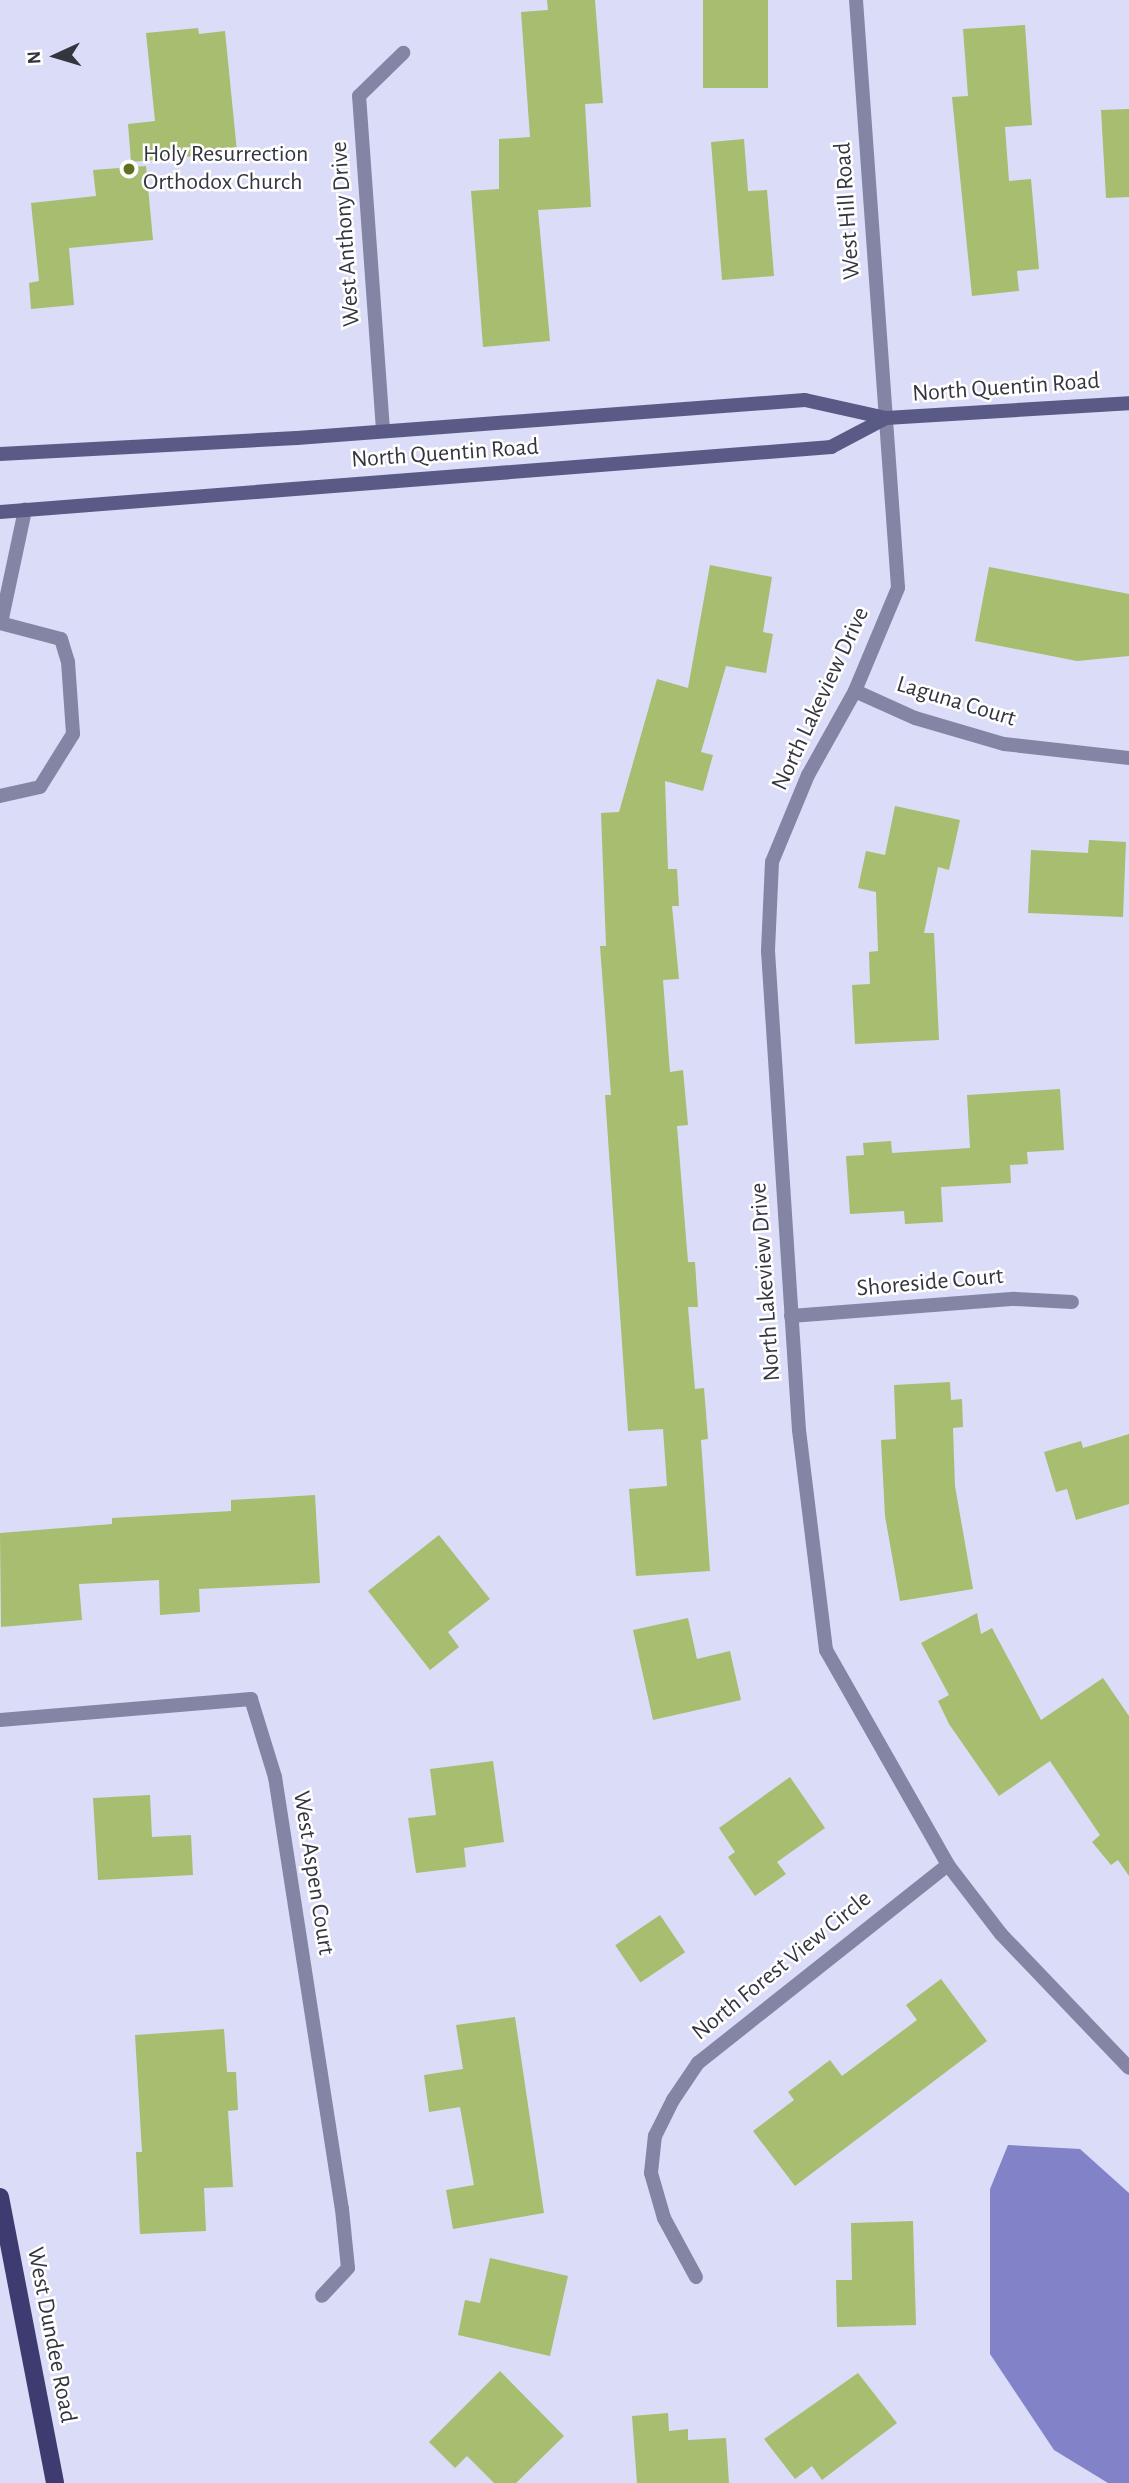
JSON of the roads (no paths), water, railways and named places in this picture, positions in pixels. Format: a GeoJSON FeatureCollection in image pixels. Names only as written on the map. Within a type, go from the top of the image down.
{"type":"FeatureCollection","features":[{"type":"Feature","properties":{"kind":"main road","name":"North Quentin Road"},"geometry":{"type":"LineString","coordinates":[[0,454],[805,400],[887,418],[1129,403]]}},
{"type":"Feature","properties":{"kind":"main road","name":"North Quentin Road"},"geometry":{"type":"LineString","coordinates":[[0,512],[831,447],[887,418]]}},
{"type":"Feature","properties":{"kind":"main road","name":"West Dundee Road"},"geometry":{"type":"LineString","coordinates":[[0,2197],[55,2483]]}},
{"type":"Feature","properties":{"kind":"street","name":"West Hill Road"},"geometry":{"type":"LineString","coordinates":[[856,0],[887,418]]}},
{"type":"Feature","properties":{"kind":"street","name":"West Anthony Drive"},"geometry":{"type":"LineString","coordinates":[[383,430],[359,96],[402,53]]}},
{"type":"Feature","properties":{"kind":"street","name":"North Lakeview Drive"},"geometry":{"type":"LineString","coordinates":[[887,418],[898,588],[855,691],[808,775],[772,862],[768,951],[791,1316],[799,1430],[826,1650],[948,1865],[1001,1934],[1129,2068]]}},
{"type":"Feature","properties":{"kind":"street"},"geometry":{"type":"LineString","coordinates":[[0,796],[40,787],[73,734],[68,662],[61,639],[1,623],[25,510]]}},
{"type":"Feature","properties":{"kind":"street","name":"Laguna Court"},"geometry":{"type":"LineString","coordinates":[[855,691],[915,718],[1003,744],[1129,758]]}},
{"type":"Feature","properties":{"kind":"street","name":"Shoreside Court"},"geometry":{"type":"LineString","coordinates":[[791,1316],[1014,1299],[1072,1302]]}},
{"type":"Feature","properties":{"kind":"street","name":"West Aspen Court"},"geometry":{"type":"LineString","coordinates":[[0,1720],[251,1699],[275,1777],[342,2210],[348,2268],[322,2296]]}},
{"type":"Feature","properties":{"kind":"street","name":"North Forest View Circle"},"geometry":{"type":"LineString","coordinates":[[696,2277],[664,2218],[652,2174],[655,2136],[673,2101],[698,2063],[948,1865]]}},
{"type":"Feature","properties":{"kind":"water"},"geometry":{"type":"Polygon","coordinates":[[[1008,2145],[1080,2149],[1129,2193],[1129,2483],[1108,2483],[1054,2450],[990,2354],[990,2189],[1008,2145]]]}},
{"type":"Feature","properties":{"kind":"place","name":"Holy Resurrection Orthodox Church"},"geometry":{"type":"Point","coordinates":[129,169]}}]}
